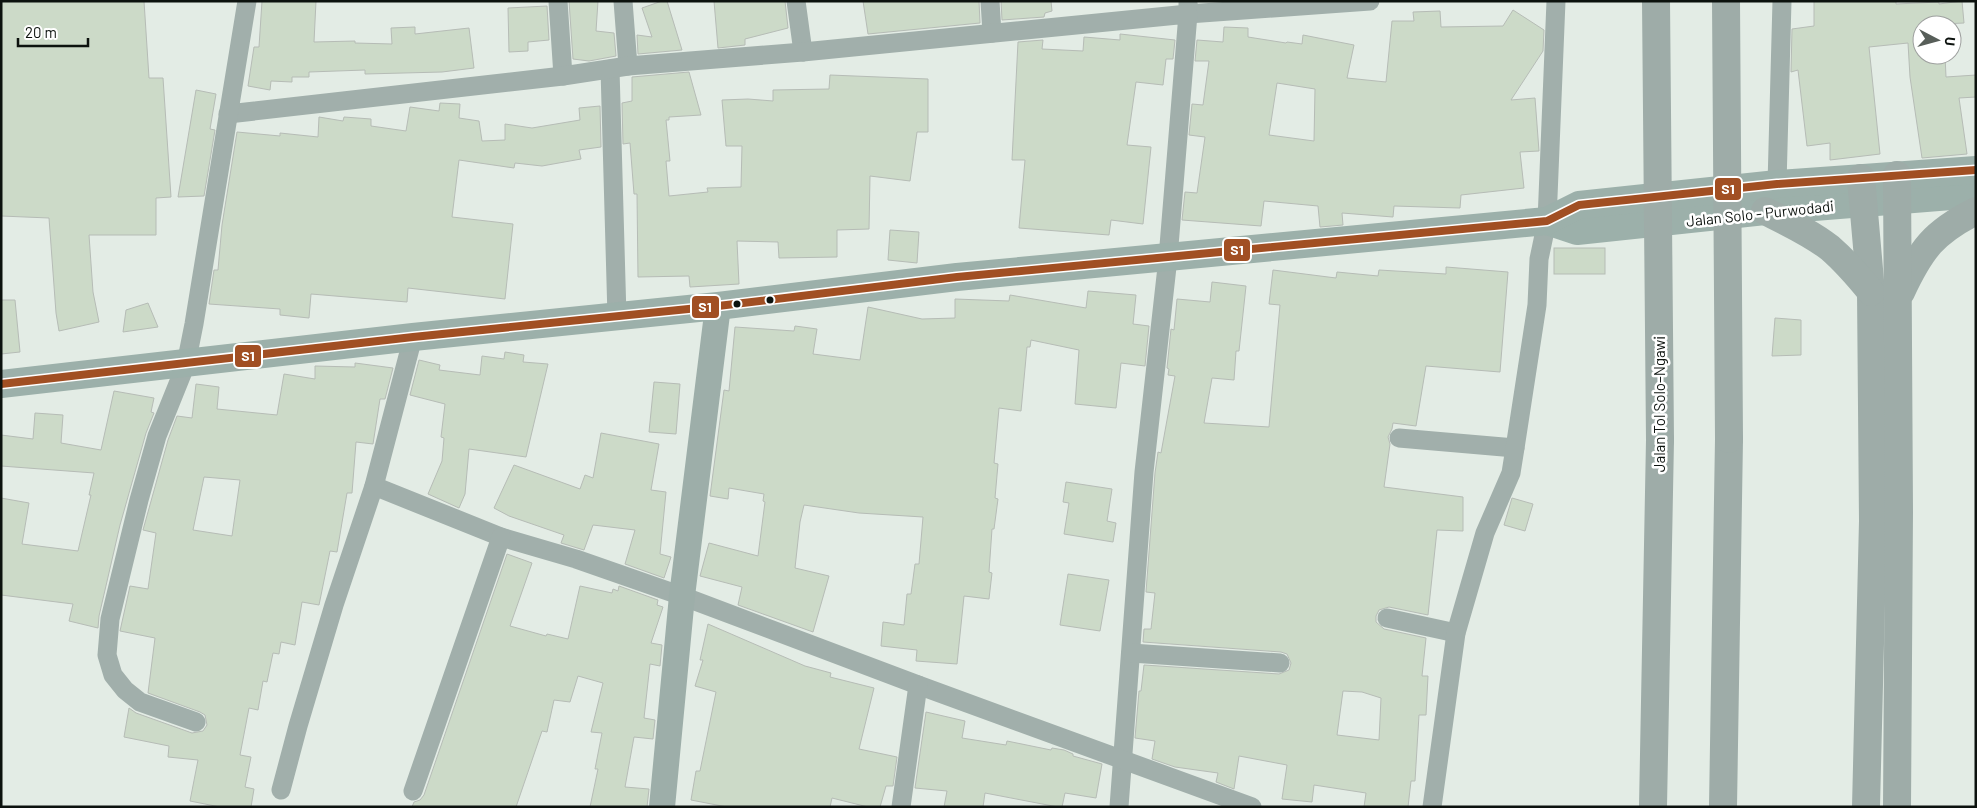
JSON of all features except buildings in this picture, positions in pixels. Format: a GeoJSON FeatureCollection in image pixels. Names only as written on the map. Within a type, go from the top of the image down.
{"type":"FeatureCollection","features":[{"type":"Feature","properties":{"kind":"highway","name":"Jalan Tol Solo–Ngawi"},"geometry":{"type":"LineString","coordinates":[[1653,807],[1660,440],[1656,1]]}},
{"type":"Feature","properties":{"kind":"highway"},"geometry":{"type":"LineString","coordinates":[[1724,807],[1729,439],[1726,1]]}},
{"type":"Feature","properties":{"kind":"highway"},"geometry":{"type":"LineString","coordinates":[[1897,807],[1898,187]]}},
{"type":"Feature","properties":{"kind":"highway"},"geometry":{"type":"LineString","coordinates":[[1862,190],[1871,292],[1873,520],[1866,807]]}},
{"type":"Feature","properties":{"kind":"highway"},"geometry":{"type":"LineString","coordinates":[[1899,296],[1915,262],[1934,238],[1954,222],[1976,210]]}},
{"type":"Feature","properties":{"kind":"highway"},"geometry":{"type":"LineString","coordinates":[[1765,211],[1829,247],[1852,269],[1871,292]]}},
{"type":"Feature","properties":{"kind":"main road","name":"Jalan Solo - Purwodadi"},"geometry":{"type":"LineString","coordinates":[[1547,221],[1577,231],[1765,211],[1862,190],[1898,187],[1976,170]]}},
{"type":"Feature","properties":{"kind":"main road","name":"Jalan Solo - Purwodadi"},"geometry":{"type":"LineString","coordinates":[[1,384],[414,337],[718,306],[957,277],[1547,221],[1579,205],[1777,184],[1862,190]]}},
{"type":"Feature","properties":{"kind":"main road","name":"Jalan Solo - Purwodadi"},"geometry":{"type":"LineString","coordinates":[[1898,187],[1976,194]]}},
{"type":"Feature","properties":{"kind":"main road"},"geometry":{"type":"LineString","coordinates":[[662,807],[682,596],[718,306]]}},
{"type":"Feature","properties":{"kind":"street"},"geometry":{"type":"LineString","coordinates":[[196,722],[140,702],[125,690],[113,675],[107,655],[110,619],[147,472],[157,436],[186,364],[196,315],[247,1]]}},
{"type":"Feature","properties":{"kind":"street"},"geometry":{"type":"LineString","coordinates":[[558,1],[563,76]]}},
{"type":"Feature","properties":{"kind":"street"},"geometry":{"type":"LineString","coordinates":[[617,317],[619,68],[623,1]]}},
{"type":"Feature","properties":{"kind":"street"},"geometry":{"type":"LineString","coordinates":[[796,1],[803,52]]}},
{"type":"Feature","properties":{"kind":"street"},"geometry":{"type":"LineString","coordinates":[[990,1],[992,33]]}},
{"type":"Feature","properties":{"kind":"street"},"geometry":{"type":"LineString","coordinates":[[228,114],[619,68],[992,33],[1188,8],[1370,1]]}},
{"type":"Feature","properties":{"kind":"street"},"geometry":{"type":"LineString","coordinates":[[1432,806],[1456,633],[1486,533],[1511,473],[1515,448],[1537,305],[1539,259],[1547,221],[1556,1]]}},
{"type":"Feature","properties":{"kind":"street"},"geometry":{"type":"LineString","coordinates":[[1777,184],[1782,1]]}},
{"type":"Feature","properties":{"kind":"street"},"geometry":{"type":"LineString","coordinates":[[1119,807],[1144,472],[1168,258],[1188,8]]}},
{"type":"Feature","properties":{"kind":"street"},"geometry":{"type":"LineString","coordinates":[[281,790],[334,605],[374,486],[414,337]]}},
{"type":"Feature","properties":{"kind":"street"},"geometry":{"type":"LineString","coordinates":[[1398,438],[1515,448]]}},
{"type":"Feature","properties":{"kind":"street"},"geometry":{"type":"LineString","coordinates":[[374,486],[501,537],[576,559],[682,596],[918,685],[1252,807]]}},
{"type":"Feature","properties":{"kind":"street"},"geometry":{"type":"LineString","coordinates":[[413,792],[501,537]]}},
{"type":"Feature","properties":{"kind":"street"},"geometry":{"type":"LineString","coordinates":[[1387,618],[1456,633]]}},
{"type":"Feature","properties":{"kind":"street"},"geometry":{"type":"LineString","coordinates":[[1131,653],[1280,663]]}},
{"type":"Feature","properties":{"kind":"street"},"geometry":{"type":"LineString","coordinates":[[901,807],[918,685]]}},
{"type":"Feature","properties":{"kind":"transit line","name":"S1"},"geometry":{"type":"LineString","coordinates":[[1,384],[413,337],[718,306],[957,277],[1547,221],[1579,205],[1777,184],[1976,170]]}}]}
